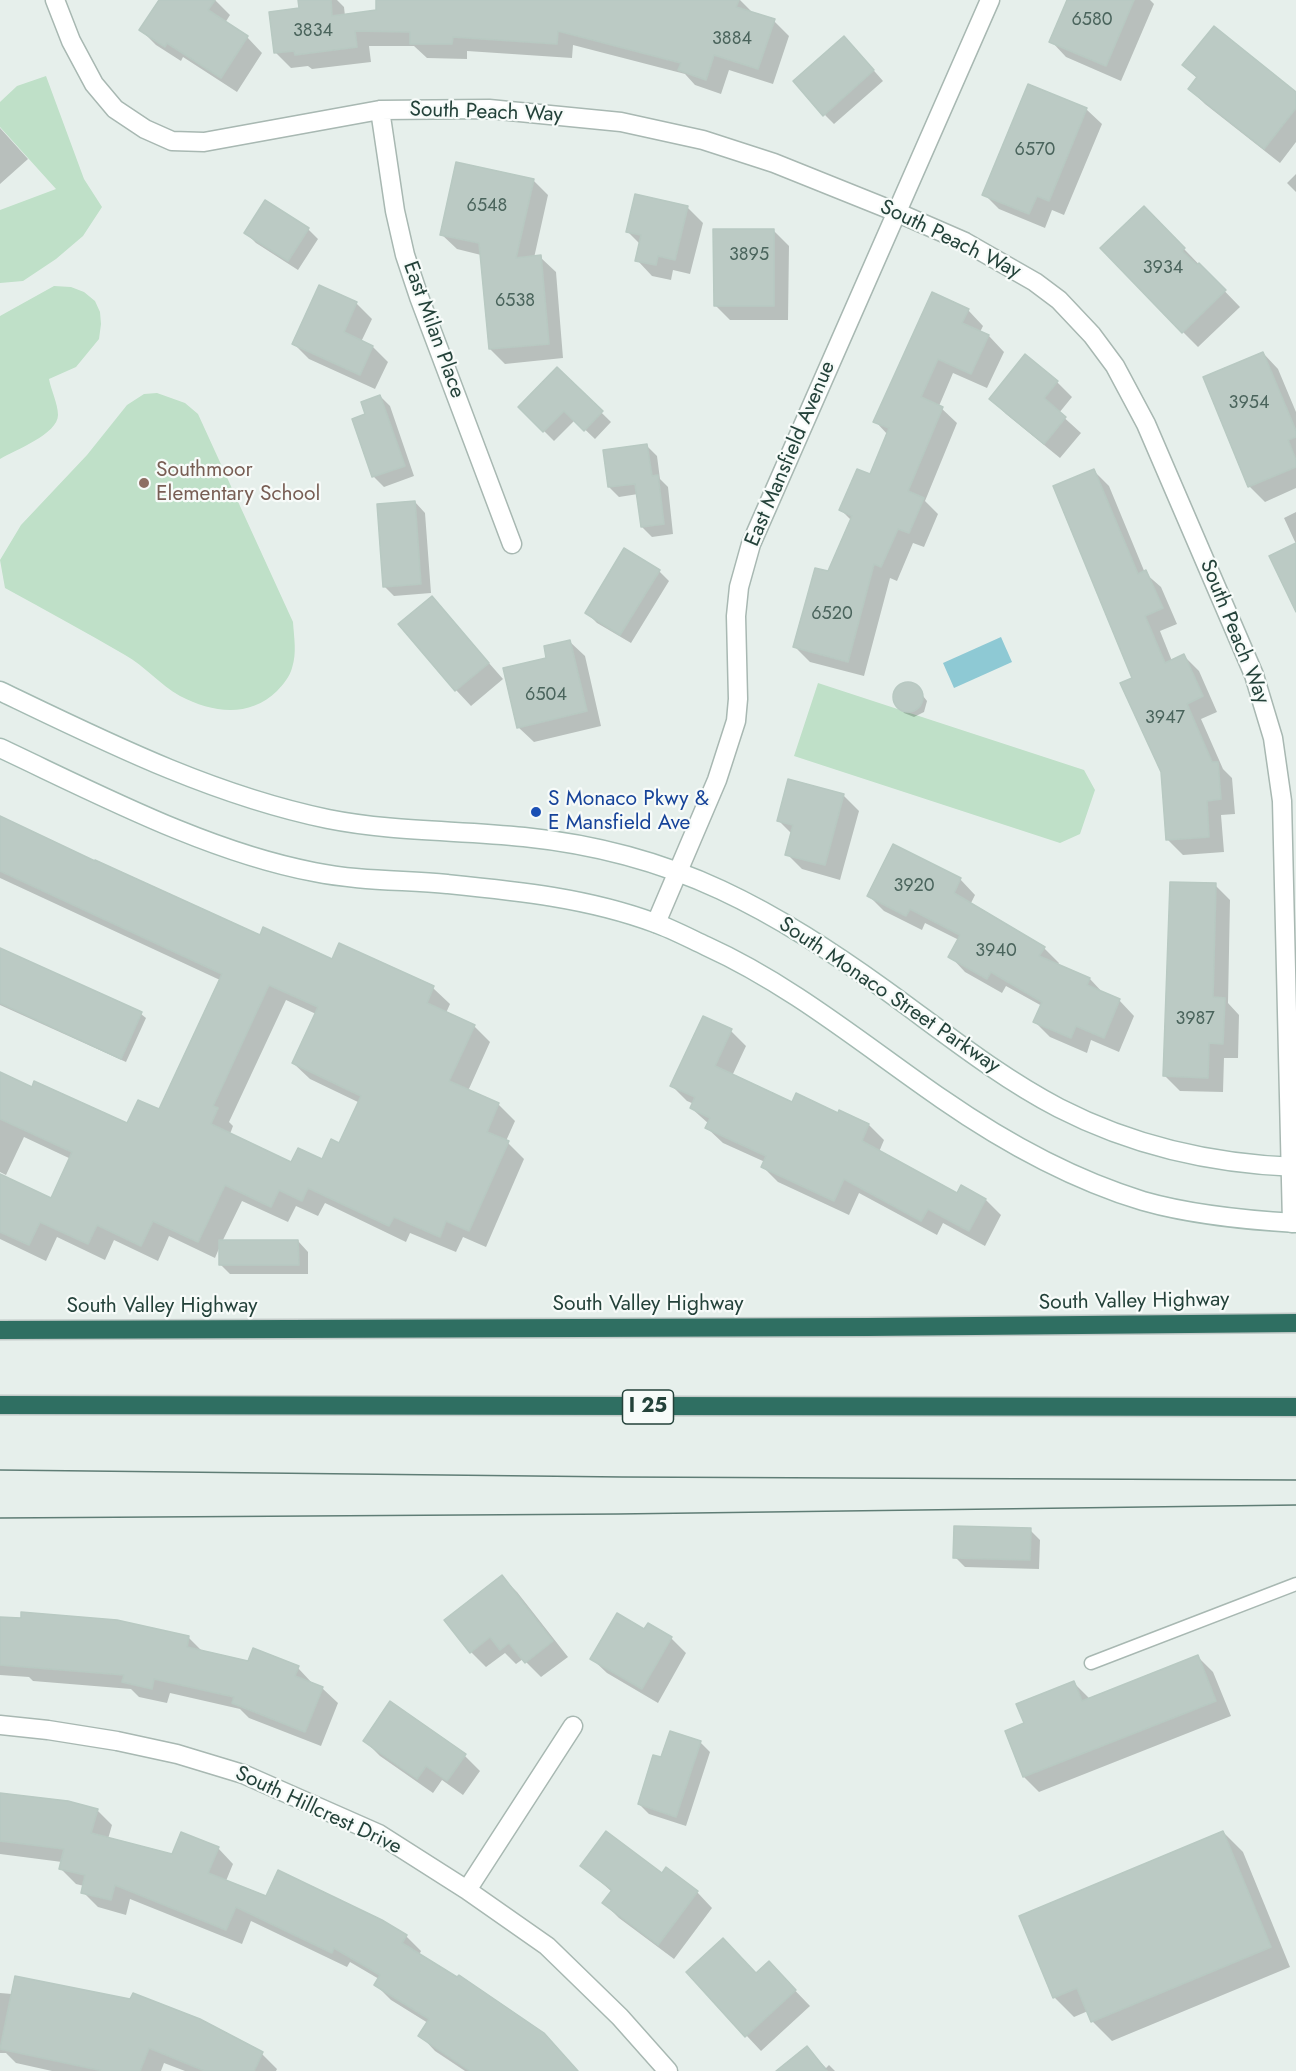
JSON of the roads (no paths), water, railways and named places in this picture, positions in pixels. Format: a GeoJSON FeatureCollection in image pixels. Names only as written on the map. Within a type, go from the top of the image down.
{"type":"FeatureCollection","features":[{"type":"Feature","properties":{"kind":"highway","name":"South Valley Highway"},"geometry":{"type":"LineString","coordinates":[[0,1330],[1296,1323]]}},
{"type":"Feature","properties":{"kind":"highway","name":"I 25"},"geometry":{"type":"LineString","coordinates":[[0,1405],[1296,1407]]}},
{"type":"Feature","properties":{"kind":"street","name":"South Peach Way"},"geometry":{"type":"LineString","coordinates":[[55,0],[70,41],[89,75],[115,110],[145,129],[172,141],[204,142],[380,110],[489,109],[621,122],[703,140],[758,157],[896,212],[965,242],[1017,271],[1059,300],[1092,335],[1115,366],[1146,424],[1254,675],[1273,738],[1282,801],[1294,1223]]}},
{"type":"Feature","properties":{"kind":"street","name":"East Mansfield Avenue"},"geometry":{"type":"LineString","coordinates":[[657,923],[680,872],[726,755],[736,722],[738,699],[736,616],[739,587],[751,544],[990,0]]}},
{"type":"Feature","properties":{"kind":"street","name":"East Milan Place"},"geometry":{"type":"LineString","coordinates":[[380,110],[395,212],[405,255],[513,544]]}},
{"type":"Feature","properties":{"kind":"street","name":"South Monaco Street Parkway"},"geometry":{"type":"LineString","coordinates":[[0,691],[154,763],[235,794],[293,811],[354,824],[396,829],[512,836],[571,843],[613,852],[680,872],[740,899],[796,930],[882,988],[994,1069],[1070,1113],[1122,1135],[1172,1151],[1228,1162],[1294,1167]]}},
{"type":"Feature","properties":{"kind":"street"},"geometry":{"type":"LineString","coordinates":[[0,748],[121,804],[198,836],[239,852],[302,870],[347,878],[443,884],[544,896],[590,904],[657,923],[765,977],[981,1125],[1062,1169],[1143,1201],[1184,1210],[1294,1223]]}},
{"type":"Feature","properties":{"kind":"street","name":"South Hillcrest Drive"},"geometry":{"type":"LineString","coordinates":[[0,1725],[117,1741],[177,1754],[243,1774],[379,1834],[467,1890],[547,1946],[620,2017],[668,2071]]}},
{"type":"Feature","properties":{"kind":"street"},"geometry":{"type":"LineString","coordinates":[[467,1890],[573,1726]]}},
{"type":"Feature","properties":{"kind":"lane"},"geometry":{"type":"LineString","coordinates":[[1091,1663],[1296,1584]]}},
{"type":"Feature","properties":{"kind":"water"},"geometry":{"type":"Polygon","coordinates":[[[1001,637],[1012,662],[954,688],[943,663],[1001,637]]]}},
{"type":"Feature","properties":{"kind":"tram line"},"geometry":{"type":"LineString","coordinates":[[0,1470],[622,1477],[1296,1480]]}},
{"type":"Feature","properties":{"kind":"tram line"},"geometry":{"type":"LineString","coordinates":[[0,1518],[618,1514],[1296,1505]]}},
{"type":"Feature","properties":{"kind":"place","name":"Southmoor Elementary School"},"geometry":{"type":"Point","coordinates":[144,483]}},
{"type":"Feature","properties":{"kind":"place","name":"S Monaco Pkwy & E Mansfield Ave"},"geometry":{"type":"Point","coordinates":[536,812]}}]}
